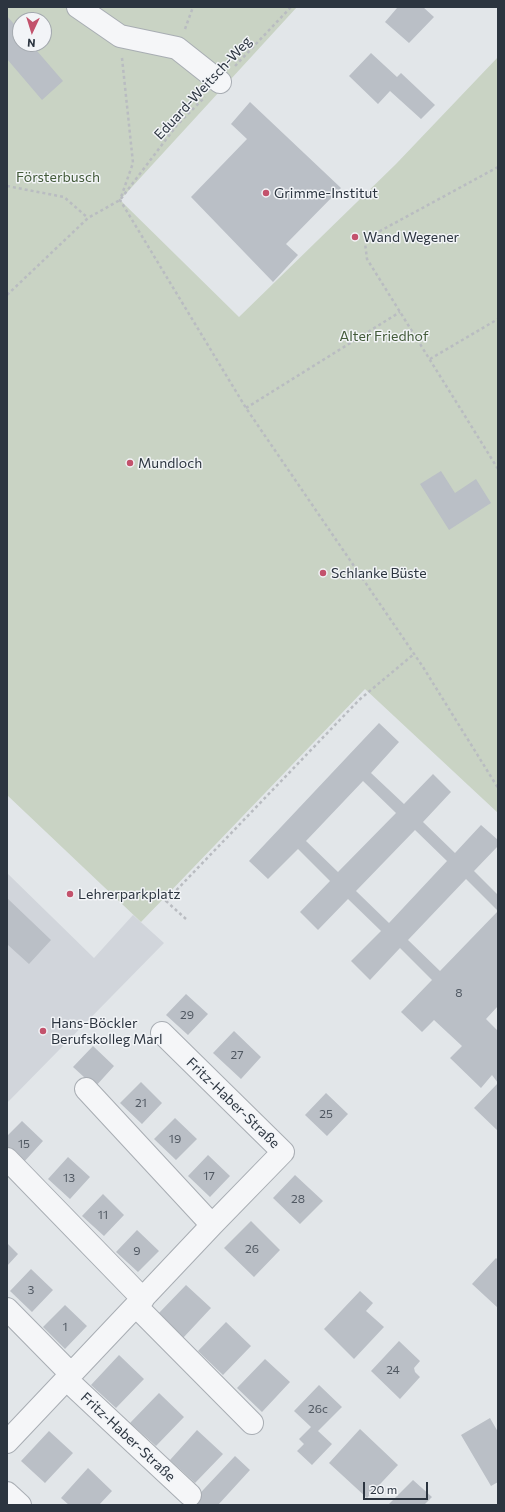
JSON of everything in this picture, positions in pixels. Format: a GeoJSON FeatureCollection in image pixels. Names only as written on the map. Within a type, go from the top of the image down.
{"type":"FeatureCollection","features":[{"type":"Feature","properties":{"kind":"street"},"geometry":{"type":"LineString","coordinates":[[78,7],[120,36],[177,48],[220,82]]}},
{"type":"Feature","properties":{"kind":"street","name":"Fritz-Haber-Straße"},"geometry":{"type":"LineString","coordinates":[[7,1442],[283,1152],[162,1033]]}},
{"type":"Feature","properties":{"kind":"street"},"geometry":{"type":"LineString","coordinates":[[86,1089],[212,1225]]}},
{"type":"Feature","properties":{"kind":"street"},"geometry":{"type":"LineString","coordinates":[[7,1159],[252,1423]]}},
{"type":"Feature","properties":{"kind":"street","name":"Fritz-Haber-Straße"},"geometry":{"type":"LineString","coordinates":[[7,1309],[68,1377],[190,1495]]}},
{"type":"Feature","properties":{"kind":"street"},"geometry":{"type":"LineString","coordinates":[[7,1493],[20,1505]]}},
{"type":"Feature","properties":{"kind":"path","name":"Eduard-Weitsch-Weg"},"geometry":{"type":"LineString","coordinates":[[7,295],[88,218],[120,200],[177,125],[292,7]]}},
{"type":"Feature","properties":{"kind":"path"},"geometry":{"type":"LineString","coordinates":[[120,36],[133,163],[120,200],[246,408],[414,654],[498,788]]}},
{"type":"Feature","properties":{"kind":"path"},"geometry":{"type":"LineString","coordinates":[[498,167],[380,231],[365,243],[367,259],[498,469]]}},
{"type":"Feature","properties":{"kind":"path"},"geometry":{"type":"LineString","coordinates":[[7,186],[64,197],[88,218]]}},
{"type":"Feature","properties":{"kind":"path"},"geometry":{"type":"LineString","coordinates":[[246,408],[400,312]]}},
{"type":"Feature","properties":{"kind":"path"},"geometry":{"type":"LineString","coordinates":[[430,359],[498,319]]}},
{"type":"Feature","properties":{"kind":"path"},"geometry":{"type":"LineString","coordinates":[[186,919],[166,901],[360,700],[414,654]]}},
{"type":"Feature","properties":{"kind":"shaded area","name":"Hans-Böckler Berufskolleg Marl"},"geometry":{"type":"Polygon","coordinates":[[[7,873],[94,958],[133,915],[164,943],[7,1103],[7,873]]]}},
{"type":"Feature","properties":{"kind":"green space"},"geometry":{"type":"Polygon","coordinates":[[[7,7],[297,7],[120,200],[239,317],[396,164],[498,57],[498,813],[365,689],[141,922],[7,795],[7,7]]]}},
{"type":"Feature","properties":{"kind":"building"},"geometry":{"type":"Polygon","coordinates":[[[396,7],[423,7],[434,17],[409,43],[385,22],[397,8],[396,7]]]}},
{"type":"Feature","properties":{"kind":"building"},"geometry":{"type":"Polygon","coordinates":[[[7,16],[12,22],[12,52],[38,52],[63,81],[42,100],[7,59],[7,16]]]}},
{"type":"Feature","properties":{"kind":"building"},"geometry":{"type":"Polygon","coordinates":[[[371,53],[397,77],[401,73],[435,105],[421,119],[390,91],[378,104],[349,76],[371,53]]]}},
{"type":"Feature","properties":{"kind":"building","name":"Grimme-Institut"},"geometry":{"type":"Polygon","coordinates":[[[250,102],[341,188],[286,244],[298,255],[273,282],[191,197],[247,139],[231,124],[250,102]]]}},
{"type":"Feature","properties":{"kind":"building"},"geometry":{"type":"Polygon","coordinates":[[[441,471],[455,493],[476,479],[491,503],[449,530],[420,484],[441,471]]]}},
{"type":"Feature","properties":{"kind":"building"},"geometry":{"type":"Polygon","coordinates":[[[379,723],[399,742],[371,773],[404,804],[433,774],[451,792],[423,822],[455,853],[481,825],[498,840],[498,846],[474,871],[498,895],[498,911],[498,1006],[486,1019],[498,1031],[498,1083],[492,1075],[481,1088],[450,1058],[462,1046],[434,1020],[422,1032],[401,1012],[432,980],[400,948],[370,980],[351,961],[381,931],[348,899],[318,930],[300,912],[330,881],[298,849],[268,879],[249,861],[379,723]],[[363,781],[306,841],[338,872],[396,813],[363,781]],[[415,830],[356,891],[389,923],[447,861],[415,830]],[[466,879],[408,940],[440,971],[498,911],[466,879]]]}},
{"type":"Feature","properties":{"kind":"building"},"geometry":{"type":"Polygon","coordinates":[[[7,898],[51,940],[29,964],[8,945],[7,946],[7,898]]]}},
{"type":"Feature","properties":{"kind":"building"},"geometry":{"type":"Polygon","coordinates":[[[186,994],[208,1014],[188,1035],[166,1015],[186,994]]]}},
{"type":"Feature","properties":{"kind":"building"},"geometry":{"type":"Polygon","coordinates":[[[234,1031],[261,1057],[241,1079],[213,1053],[234,1031]]]}},
{"type":"Feature","properties":{"kind":"building"},"geometry":{"type":"Polygon","coordinates":[[[93,1046],[114,1066],[95,1087],[73,1067],[93,1046]]]}},
{"type":"Feature","properties":{"kind":"building"},"geometry":{"type":"Polygon","coordinates":[[[141,1082],[162,1103],[142,1124],[120,1103],[141,1082]]]}},
{"type":"Feature","properties":{"kind":"building"},"geometry":{"type":"Polygon","coordinates":[[[498,1083],[498,1131],[474,1108],[498,1083]]]}},
{"type":"Feature","properties":{"kind":"building"},"geometry":{"type":"Polygon","coordinates":[[[326,1093],[348,1114],[327,1136],[305,1115],[326,1093]]]}},
{"type":"Feature","properties":{"kind":"building"},"geometry":{"type":"Polygon","coordinates":[[[175,1118],[197,1139],[176,1160],[154,1139],[175,1118]]]}},
{"type":"Feature","properties":{"kind":"building"},"geometry":{"type":"Polygon","coordinates":[[[22,1121],[43,1141],[23,1163],[7,1147],[7,1136],[22,1121]]]}},
{"type":"Feature","properties":{"kind":"building"},"geometry":{"type":"Polygon","coordinates":[[[208,1155],[230,1176],[210,1197],[188,1176],[208,1155]]]}},
{"type":"Feature","properties":{"kind":"building"},"geometry":{"type":"Polygon","coordinates":[[[68,1157],[90,1177],[70,1199],[48,1179],[68,1157]]]}},
{"type":"Feature","properties":{"kind":"building"},"geometry":{"type":"Polygon","coordinates":[[[295,1175],[323,1201],[300,1224],[273,1198],[295,1175]]]}},
{"type":"Feature","properties":{"kind":"building"},"geometry":{"type":"Polygon","coordinates":[[[103,1194],[124,1215],[104,1236],[82,1216],[103,1194]]]}},
{"type":"Feature","properties":{"kind":"building"},"geometry":{"type":"Polygon","coordinates":[[[251,1221],[280,1250],[254,1277],[224,1248],[251,1221]]]}},
{"type":"Feature","properties":{"kind":"building"},"geometry":{"type":"Polygon","coordinates":[[[137,1230],[159,1251],[138,1272],[116,1252],[137,1230]]]}},
{"type":"Feature","properties":{"kind":"building"},"geometry":{"type":"Polygon","coordinates":[[[7,1243],[18,1254],[7,1266],[7,1243]]]}},
{"type":"Feature","properties":{"kind":"building"},"geometry":{"type":"Polygon","coordinates":[[[496,1258],[498,1260],[498,1308],[472,1284],[496,1258]]]}},
{"type":"Feature","properties":{"kind":"building"},"geometry":{"type":"Polygon","coordinates":[[[31,1269],[53,1290],[32,1312],[10,1291],[31,1269]]]}},
{"type":"Feature","properties":{"kind":"building"},"geometry":{"type":"Polygon","coordinates":[[[186,1285],[211,1308],[183,1338],[158,1314],[186,1285]]]}},
{"type":"Feature","properties":{"kind":"building"},"geometry":{"type":"Polygon","coordinates":[[[360,1291],[373,1303],[366,1311],[384,1327],[354,1359],[324,1329],[360,1291]]]}},
{"type":"Feature","properties":{"kind":"building"},"geometry":{"type":"Polygon","coordinates":[[[65,1305],[87,1326],[65,1349],[43,1327],[65,1305]]]}},
{"type":"Feature","properties":{"kind":"building"},"geometry":{"type":"Polygon","coordinates":[[[226,1322],[251,1346],[223,1375],[198,1351],[226,1322]]]}},
{"type":"Feature","properties":{"kind":"building"},"geometry":{"type":"Polygon","coordinates":[[[399,1341],[420,1361],[414,1368],[415,1372],[420,1377],[400,1399],[371,1371],[399,1341]]]}},
{"type":"Feature","properties":{"kind":"building"},"geometry":{"type":"Polygon","coordinates":[[[119,1355],[144,1379],[116,1408],[91,1385],[119,1355]]]}},
{"type":"Feature","properties":{"kind":"building"},"geometry":{"type":"Polygon","coordinates":[[[265,1359],[290,1382],[262,1412],[237,1388],[265,1359]]]}},
{"type":"Feature","properties":{"kind":"building"},"geometry":{"type":"Polygon","coordinates":[[[319,1385],[342,1407],[318,1431],[332,1444],[312,1465],[297,1451],[304,1444],[299,1439],[311,1427],[294,1411],[319,1385]]]}},
{"type":"Feature","properties":{"kind":"building"},"geometry":{"type":"Polygon","coordinates":[[[159,1393],[184,1417],[156,1446],[130,1423],[159,1393]]]}},
{"type":"Feature","properties":{"kind":"building"},"geometry":{"type":"Polygon","coordinates":[[[490,1418],[498,1432],[498,1482],[491,1486],[461,1435],[490,1418]]]}},
{"type":"Feature","properties":{"kind":"building"},"geometry":{"type":"Polygon","coordinates":[[[360,1429],[398,1465],[367,1498],[329,1463],[360,1429]]]}},
{"type":"Feature","properties":{"kind":"building"},"geometry":{"type":"Polygon","coordinates":[[[197,1430],[223,1454],[195,1483],[170,1460],[197,1430]]]}},
{"type":"Feature","properties":{"kind":"building"},"geometry":{"type":"Polygon","coordinates":[[[49,1431],[73,1453],[45,1483],[21,1461],[49,1431]]]}},
{"type":"Feature","properties":{"kind":"building"},"geometry":{"type":"Polygon","coordinates":[[[235,1456],[250,1470],[218,1505],[189,1505],[235,1456]]]}},
{"type":"Feature","properties":{"kind":"building"},"geometry":{"type":"Polygon","coordinates":[[[88,1468],[112,1491],[99,1505],[69,1505],[61,1498],[88,1468]]]}},
{"type":"Feature","properties":{"kind":"building"},"geometry":{"type":"Polygon","coordinates":[[[413,1480],[432,1497],[424,1505],[388,1505],[413,1480]]]}},
{"type":"Feature","properties":{"kind":"place","name":"Grimme-Institut"},"geometry":{"type":"Point","coordinates":[266,193]}},
{"type":"Feature","properties":{"kind":"place","name":"Wand Wegener"},"geometry":{"type":"Point","coordinates":[355,237]}},
{"type":"Feature","properties":{"kind":"place","name":"Mundloch"},"geometry":{"type":"Point","coordinates":[130,463]}},
{"type":"Feature","properties":{"kind":"place","name":"Schlanke Büste"},"geometry":{"type":"Point","coordinates":[323,573]}},
{"type":"Feature","properties":{"kind":"place","name":"Lehrerparkplatz"},"geometry":{"type":"Point","coordinates":[70,894]}},
{"type":"Feature","properties":{"kind":"place","name":"Hans-Böckler Berufskolleg Marl"},"geometry":{"type":"Point","coordinates":[43,1031]}},
{"type":"Feature","properties":{"kind":"park label","name":"Försterbusch"},"geometry":{"type":"Point","coordinates":[58,177]}},
{"type":"Feature","properties":{"kind":"park label","name":"Alter Friedhof"},"geometry":{"type":"Point","coordinates":[384,336]}}]}
